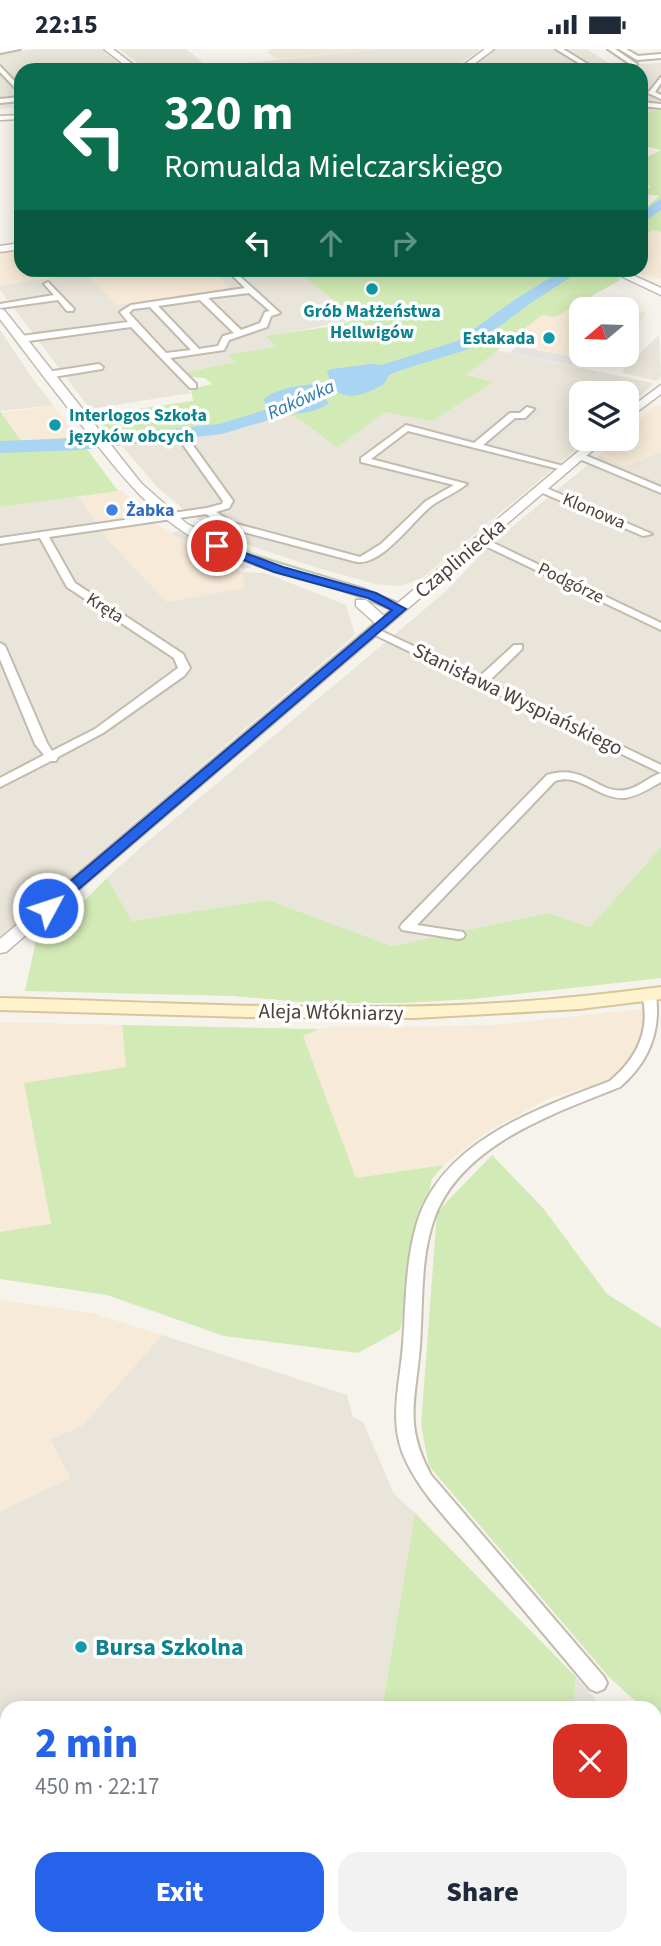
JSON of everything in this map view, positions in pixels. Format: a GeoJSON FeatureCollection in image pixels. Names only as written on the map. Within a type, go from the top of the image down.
{"type":"FeatureCollection","features":[{"type":"Feature","properties":{"kind":"main road","name":"Aleja Włókniarzy"},"geometry":{"type":"LineString","coordinates":[[0,1004],[399,1013],[510,1010],[655,994]]}},
{"type":"Feature","properties":{"kind":"main road"},"geometry":{"type":"LineString","coordinates":[[0,995],[70,1005]]}},
{"type":"Feature","properties":{"kind":"street"},"geometry":{"type":"LineString","coordinates":[[0,51],[17,49]]}},
{"type":"Feature","properties":{"kind":"street"},"geometry":{"type":"LineString","coordinates":[[108,49],[127,63]]}},
{"type":"Feature","properties":{"kind":"street"},"geometry":{"type":"LineString","coordinates":[[471,63],[490,49]]}},
{"type":"Feature","properties":{"kind":"street"},"geometry":{"type":"LineString","coordinates":[[559,49],[583,63]]}},
{"type":"Feature","properties":{"kind":"street"},"geometry":{"type":"LineString","coordinates":[[611,49],[632,63]]}},
{"type":"Feature","properties":{"kind":"street"},"geometry":{"type":"LineString","coordinates":[[622,49],[638,58],[661,58]]}},
{"type":"Feature","properties":{"kind":"street"},"geometry":{"type":"LineString","coordinates":[[638,63],[661,58]]}},
{"type":"Feature","properties":{"kind":"street"},"geometry":{"type":"LineString","coordinates":[[1,71],[14,85]]}},
{"type":"Feature","properties":{"kind":"street"},"geometry":{"type":"LineString","coordinates":[[661,79],[651,93],[661,97]]}},
{"type":"Feature","properties":{"kind":"street"},"geometry":{"type":"LineString","coordinates":[[164,356],[221,348],[226,338],[264,325],[268,314],[276,313],[238,277]]}},
{"type":"Feature","properties":{"kind":"street"},"geometry":{"type":"LineString","coordinates":[[628,277],[661,292]]}},
{"type":"Feature","properties":{"kind":"street"},"geometry":{"type":"LineString","coordinates":[[48,283],[70,309]]}},
{"type":"Feature","properties":{"kind":"street"},"geometry":{"type":"LineString","coordinates":[[193,386],[124,312],[131,307],[251,290]]}},
{"type":"Feature","properties":{"kind":"street"},"geometry":{"type":"LineString","coordinates":[[0,306],[60,297]]}},
{"type":"Feature","properties":{"kind":"street"},"geometry":{"type":"LineString","coordinates":[[202,297],[238,332]]}},
{"type":"Feature","properties":{"kind":"street"},"geometry":{"type":"LineString","coordinates":[[152,304],[197,351]]}},
{"type":"Feature","properties":{"kind":"street"},"geometry":{"type":"LineString","coordinates":[[0,312],[100,442],[144,496],[167,517],[217,546],[400,609]]}},
{"type":"Feature","properties":{"kind":"street"},"geometry":{"type":"LineString","coordinates":[[21,339],[133,324]]}},
{"type":"Feature","properties":{"kind":"street"},"geometry":{"type":"LineString","coordinates":[[47,375],[99,366]]}},
{"type":"Feature","properties":{"kind":"street"},"geometry":{"type":"LineString","coordinates":[[639,409],[656,398],[661,389]]}},
{"type":"Feature","properties":{"kind":"street"},"geometry":{"type":"LineString","coordinates":[[475,447],[513,415],[522,416],[530,409]]}},
{"type":"Feature","properties":{"kind":"street"},"geometry":{"type":"LineString","coordinates":[[208,511],[229,525],[362,560],[385,546],[429,503],[462,484],[364,460],[406,428],[564,469]]}},
{"type":"Feature","properties":{"kind":"street"},"geometry":{"type":"LineString","coordinates":[[0,541],[208,511],[226,506],[228,501],[184,439]]}},
{"type":"Feature","properties":{"kind":"street","name":"Czapliniecka"},"geometry":{"type":"LineString","coordinates":[[0,948],[586,451]]}},
{"type":"Feature","properties":{"kind":"street"},"geometry":{"type":"LineString","coordinates":[[580,456],[600,462],[661,490]]}},
{"type":"Feature","properties":{"kind":"street","name":"Klonowa"},"geometry":{"type":"LineString","coordinates":[[541,489],[647,534]]}},
{"type":"Feature","properties":{"kind":"street","name":"Kręta"},"geometry":{"type":"LineString","coordinates":[[43,535],[71,585],[177,654],[184,664],[180,674],[161,688],[99,731],[52,758]]}},
{"type":"Feature","properties":{"kind":"street","name":"Podgórze"},"geometry":{"type":"LineString","coordinates":[[481,540],[661,627]]}},
{"type":"Feature","properties":{"kind":"street"},"geometry":{"type":"LineString","coordinates":[[367,599],[419,593]]}},
{"type":"Feature","properties":{"kind":"street"},"geometry":{"type":"LineString","coordinates":[[367,599],[379,628]]}},
{"type":"Feature","properties":{"kind":"street","name":"Stanisława Wyspiańskiego"},"geometry":{"type":"LineString","coordinates":[[379,628],[661,770]]}},
{"type":"Feature","properties":{"kind":"street"},"geometry":{"type":"LineString","coordinates":[[0,646],[41,744],[52,758],[0,783]]}},
{"type":"Feature","properties":{"kind":"street"},"geometry":{"type":"LineString","coordinates":[[482,681],[518,647]]}},
{"type":"Feature","properties":{"kind":"street"},"geometry":{"type":"LineString","coordinates":[[458,935],[407,927],[551,778],[572,774],[612,793],[624,794],[661,777]]}},
{"type":"Feature","properties":{"kind":"street"},"geometry":{"type":"LineString","coordinates":[[597,1683],[425,1480],[414,1463],[404,1436],[402,1401],[424,1230],[431,1207],[446,1182],[500,1136],[532,1117],[615,1084],[626,1075],[643,1053],[652,1029],[655,994]]}},
{"type":"Feature","properties":{"kind":"shaded area"},"geometry":{"type":"Polygon","coordinates":[[[39,49],[100,49],[119,63],[14,63],[14,102],[11,103],[14,107],[0,109],[0,53],[39,49]]]}},
{"type":"Feature","properties":{"kind":"shaded area"},"geometry":{"type":"Polygon","coordinates":[[[119,49],[186,49],[203,63],[138,63],[119,49]]]}},
{"type":"Feature","properties":{"kind":"shaded area"},"geometry":{"type":"Polygon","coordinates":[[[270,49],[379,49],[277,59],[267,53],[270,49]]]}},
{"type":"Feature","properties":{"kind":"shaded area"},"geometry":{"type":"Polygon","coordinates":[[[379,49],[481,49],[461,63],[246,63],[379,49]]]}},
{"type":"Feature","properties":{"kind":"shaded area"},"geometry":{"type":"Polygon","coordinates":[[[496,49],[587,49],[608,63],[478,63],[496,49]]]}},
{"type":"Feature","properties":{"kind":"shaded area"},"geometry":{"type":"Polygon","coordinates":[[[661,63],[661,110],[648,111],[648,64],[661,63]]]}},
{"type":"Feature","properties":{"kind":"shaded area"},"geometry":{"type":"Polygon","coordinates":[[[652,230],[661,232],[661,279],[648,275],[648,233],[652,230]]]}},
{"type":"Feature","properties":{"kind":"shaded area"},"geometry":{"type":"Polygon","coordinates":[[[14,251],[14,277],[57,277],[0,285],[0,253],[14,251]]]}},
{"type":"Feature","properties":{"kind":"shaded area"},"geometry":{"type":"Polygon","coordinates":[[[57,277],[124,277],[230,288],[218,277],[303,277],[358,319],[267,337],[276,347],[229,354],[236,362],[174,374],[191,393],[90,409],[0,290],[0,285],[57,277]]]}},
{"type":"Feature","properties":{"kind":"shaded area"},"geometry":{"type":"Polygon","coordinates":[[[89,277],[218,277],[230,288],[116,305],[89,277]]]}},
{"type":"Feature","properties":{"kind":"shaded area","name":"Estakada"},"geometry":{"type":"Polygon","coordinates":[[[569,305],[569,356],[505,342],[542,315],[569,305]]]}},
{"type":"Feature","properties":{"kind":"shaded area","name":"Estakada"},"geometry":{"type":"Polygon","coordinates":[[[639,312],[646,313],[639,325],[639,312]]]}},
{"type":"Feature","properties":{"kind":"shaded area"},"geometry":{"type":"Polygon","coordinates":[[[0,330],[33,379],[53,405],[0,411],[0,330]]]}},
{"type":"Feature","properties":{"kind":"shaded area"},"geometry":{"type":"Polygon","coordinates":[[[659,335],[661,377],[656,381],[624,373],[626,367],[639,367],[639,354],[659,335]]]}},
{"type":"Feature","properties":{"kind":"shaded area"},"geometry":{"type":"Polygon","coordinates":[[[518,346],[569,356],[569,365],[509,353],[518,346]]]}},
{"type":"Feature","properties":{"kind":"shaded area"},"geometry":{"type":"Polygon","coordinates":[[[494,350],[654,383],[639,397],[639,381],[569,381],[569,451],[575,451],[422,578],[400,586],[375,584],[318,568],[251,546],[214,529],[191,515],[158,488],[120,444],[229,431],[286,413],[302,421],[337,448],[385,412],[492,382],[465,375],[494,350]]]}},
{"type":"Feature","properties":{"kind":"shaded area"},"geometry":{"type":"Polygon","coordinates":[[[53,405],[78,437],[20,441],[2,413],[53,405]]]}},
{"type":"Feature","properties":{"kind":"shaded area"},"geometry":{"type":"Polygon","coordinates":[[[518,405],[543,410],[527,424],[518,423],[492,445],[521,452],[519,454],[449,438],[454,434],[470,438],[484,427],[490,428],[518,405]]]}},
{"type":"Feature","properties":{"kind":"shaded area"},"geometry":{"type":"Polygon","coordinates":[[[656,405],[661,406],[661,452],[625,467],[600,455],[604,451],[639,451],[639,421],[656,405]]]}},
{"type":"Feature","properties":{"kind":"shaded area"},"geometry":{"type":"Polygon","coordinates":[[[661,452],[661,847],[590,927],[548,913],[392,946],[268,900],[131,921],[107,878],[141,847],[444,593],[491,544],[600,455],[625,466],[661,452]]]}},
{"type":"Feature","properties":{"kind":"shaded area"},"geometry":{"type":"Polygon","coordinates":[[[121,490],[154,523],[242,572],[245,588],[167,602],[107,539],[78,496],[121,490]]]}},
{"type":"Feature","properties":{"kind":"shaded area"},"geometry":{"type":"Polygon","coordinates":[[[78,496],[107,539],[166,601],[244,588],[242,572],[265,573],[346,605],[355,635],[0,937],[0,507],[78,496]]]}},
{"type":"Feature","properties":{"kind":"shaded area"},"geometry":{"type":"Polygon","coordinates":[[[179,531],[252,567],[243,569],[171,533],[179,531]]]}},
{"type":"Feature","properties":{"kind":"shaded area"},"geometry":{"type":"Polygon","coordinates":[[[643,1009],[648,1018],[629,1065],[607,1081],[549,1098],[485,1133],[444,1165],[356,1178],[303,1036],[319,1029],[338,1026],[493,1025],[643,1009]]]}},
{"type":"Feature","properties":{"kind":"shaded area"},"geometry":{"type":"Polygon","coordinates":[[[0,1022],[122,1025],[126,1067],[24,1084],[51,1225],[0,1232],[0,1022]]]}},
{"type":"Feature","properties":{"kind":"shaded area"},"geometry":{"type":"Polygon","coordinates":[[[0,1300],[92,1313],[162,1335],[82,1426],[50,1439],[70,1478],[0,1511],[0,1300]]]}},
{"type":"Feature","properties":{"kind":"shaded area"},"geometry":{"type":"Polygon","coordinates":[[[162,1335],[347,1395],[353,1417],[363,1422],[394,1494],[415,1513],[383,1701],[0,1701],[0,1511],[70,1478],[50,1439],[82,1426],[162,1335]]]}},
{"type":"Feature","properties":{"kind":"shaded area"},"geometry":{"type":"Polygon","coordinates":[[[576,1677],[597,1701],[574,1701],[576,1677]]]}},
{"type":"Feature","properties":{"kind":"green space"},"geometry":{"type":"Polygon","coordinates":[[[661,110],[661,150],[648,147],[648,111],[661,110]]]}},
{"type":"Feature","properties":{"kind":"green space"},"geometry":{"type":"Polygon","coordinates":[[[661,150],[661,232],[652,230],[648,233],[648,206],[659,196],[648,195],[651,186],[648,185],[648,156],[661,150]]]}},
{"type":"Feature","properties":{"kind":"green space"},"geometry":{"type":"Polygon","coordinates":[[[303,277],[619,277],[620,280],[590,297],[569,297],[569,309],[555,317],[542,315],[466,375],[493,382],[432,421],[385,412],[337,448],[302,421],[286,413],[229,431],[118,443],[95,415],[193,401],[191,389],[212,384],[205,378],[192,377],[186,372],[235,362],[228,354],[276,347],[266,336],[334,326],[358,319],[303,277]]]}},
{"type":"Feature","properties":{"kind":"green space"},"geometry":{"type":"Polygon","coordinates":[[[0,411],[21,441],[78,437],[118,491],[0,507],[0,411]]]}},
{"type":"Feature","properties":{"kind":"green space"},"geometry":{"type":"Polygon","coordinates":[[[190,525],[196,525],[252,552],[366,588],[249,554],[190,525]]]}},
{"type":"Feature","properties":{"kind":"green space"},"geometry":{"type":"Polygon","coordinates":[[[661,847],[661,978],[473,999],[404,1003],[312,1003],[233,996],[25,991],[36,941],[58,927],[107,878],[132,921],[268,900],[392,946],[548,913],[590,927],[661,847]]]}},
{"type":"Feature","properties":{"kind":"green space"},"geometry":{"type":"Polygon","coordinates":[[[122,1025],[319,1029],[303,1036],[356,1178],[444,1165],[432,1179],[400,1330],[358,1353],[224,1336],[107,1295],[0,1279],[0,1232],[51,1224],[24,1083],[126,1067],[122,1025]]]}},
{"type":"Feature","properties":{"kind":"green space"},"geometry":{"type":"Polygon","coordinates":[[[492,1155],[543,1208],[607,1294],[661,1328],[661,1701],[635,1701],[609,1677],[429,1466],[421,1425],[437,1212],[492,1155]]]}},
{"type":"Feature","properties":{"kind":"green space"},"geometry":{"type":"Polygon","coordinates":[[[415,1513],[576,1677],[574,1701],[383,1701],[415,1513]]]}},
{"type":"Feature","properties":{"kind":"water"},"geometry":{"type":"Polygon","coordinates":[[[371,364],[406,367],[389,375],[384,384],[360,395],[324,391],[320,394],[329,403],[314,411],[286,412],[269,406],[263,400],[285,389],[327,382],[330,380],[327,371],[332,369],[371,364]]]}},
{"type":"Feature","properties":{"kind":"waterway","name":"Rakówka"},"geometry":{"type":"LineString","coordinates":[[648,214],[661,203]]}},
{"type":"Feature","properties":{"kind":"waterway","name":"Rakówka"},"geometry":{"type":"LineString","coordinates":[[369,375],[463,345],[522,302],[563,277]]}},
{"type":"Feature","properties":{"kind":"waterway","name":"Rakówka"},"geometry":{"type":"LineString","coordinates":[[0,447],[80,444],[222,429],[283,410],[317,390]]}},
{"type":"Feature","properties":{"kind":"place","name":"Grób Małżeństwa Hellwigów"},"geometry":{"type":"Point","coordinates":[372,289]}},
{"type":"Feature","properties":{"kind":"place","name":"Estakada"},"geometry":{"type":"Point","coordinates":[549,338]}},
{"type":"Feature","properties":{"kind":"place","name":"Interlogos Szkoła języków obcych"},"geometry":{"type":"Point","coordinates":[55,425]}},
{"type":"Feature","properties":{"kind":"place","name":"Żabka"},"geometry":{"type":"Point","coordinates":[112,510]}},
{"type":"Feature","properties":{"kind":"place","name":"Bursa Szkolna"},"geometry":{"type":"Point","coordinates":[81,1647]}},
{"type":"Feature","properties":{"kind":"route"},"geometry":{"type":"LineString","coordinates":[[48,908],[400,609],[372,595],[279,569],[217,546]]}}]}
